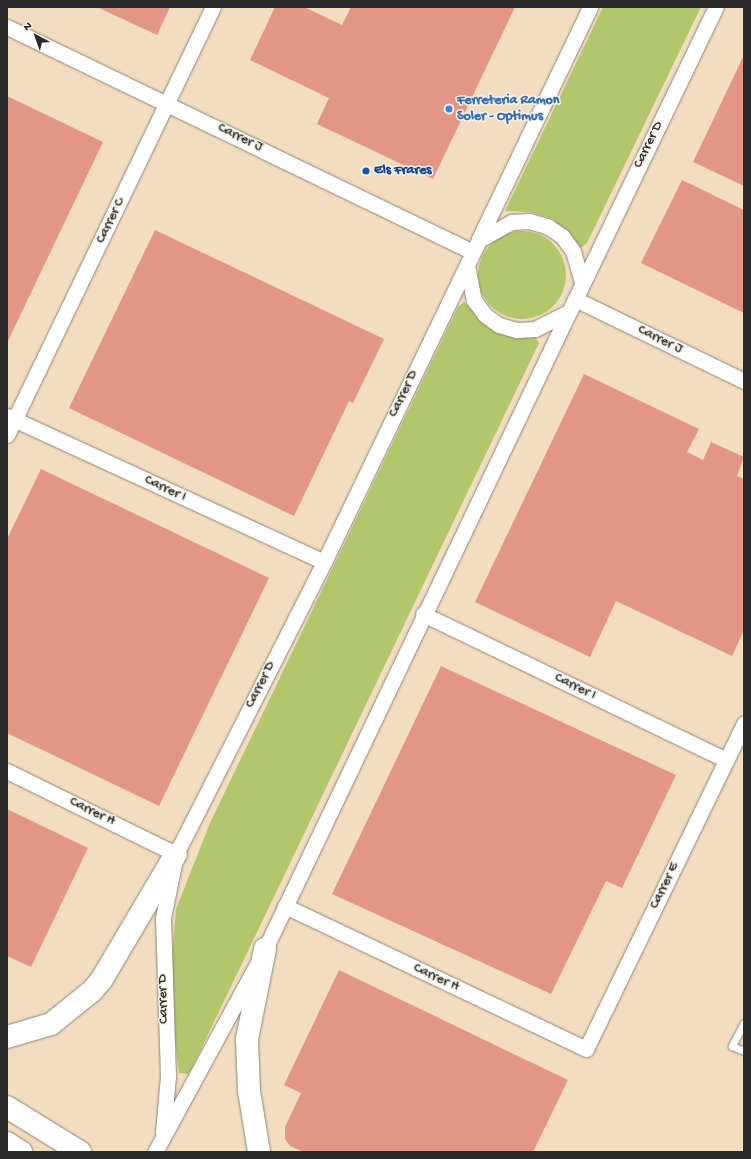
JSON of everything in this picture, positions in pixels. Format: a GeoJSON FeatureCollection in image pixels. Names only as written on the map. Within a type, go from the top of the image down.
{"type":"FeatureCollection","features":[{"type":"Feature","properties":{"kind":"highway"},"geometry":{"type":"LineString","coordinates":[[7,1037],[51,1024],[92,991],[176,854]]}},
{"type":"Feature","properties":{"kind":"highway"},"geometry":{"type":"LineString","coordinates":[[259,1152],[249,1091],[246,1039],[265,949]]}},
{"type":"Feature","properties":{"kind":"highway"},"geometry":{"type":"LineString","coordinates":[[7,1107],[80,1152]]}},
{"type":"Feature","properties":{"kind":"highway"},"geometry":{"type":"LineString","coordinates":[[7,1143],[21,1152]]}},
{"type":"Feature","properties":{"kind":"street","name":"Carrer C"},"geometry":{"type":"LineString","coordinates":[[7,435],[11,418],[168,103],[213,7]]}},
{"type":"Feature","properties":{"kind":"street","name":"Carrer D"},"geometry":{"type":"LineString","coordinates":[[163,1132],[168,1076],[163,918],[176,854],[324,562],[590,7]]}},
{"type":"Feature","properties":{"kind":"street","name":"Carrer D"},"geometry":{"type":"LineString","coordinates":[[582,283],[716,7]]}},
{"type":"Feature","properties":{"kind":"street","name":"Carrer J"},"geometry":{"type":"LineString","coordinates":[[7,27],[168,103],[473,252]]}},
{"type":"Feature","properties":{"kind":"street"},"geometry":{"type":"LineString","coordinates":[[529,221],[547,226],[562,236],[572,251],[582,283],[572,305],[535,329],[517,330],[499,325],[485,315],[474,300],[473,252],[511,222],[529,221]]}},
{"type":"Feature","properties":{"kind":"street","name":"Carrer J"},"geometry":{"type":"LineString","coordinates":[[572,305],[744,380]]}},
{"type":"Feature","properties":{"kind":"street","name":"Carrer D"},"geometry":{"type":"LineString","coordinates":[[155,1152],[163,1132],[265,949],[423,614],[572,305]]}},
{"type":"Feature","properties":{"kind":"street","name":"Carrer I"},"geometry":{"type":"LineString","coordinates":[[11,418],[324,562]]}},
{"type":"Feature","properties":{"kind":"street","name":"Carrer I"},"geometry":{"type":"LineString","coordinates":[[423,614],[726,760]]}},
{"type":"Feature","properties":{"kind":"street","name":"Carrer E"},"geometry":{"type":"LineString","coordinates":[[586,1049],[744,722]]}},
{"type":"Feature","properties":{"kind":"street","name":"Carrer H"},"geometry":{"type":"LineString","coordinates":[[7,771],[176,854]]}},
{"type":"Feature","properties":{"kind":"street","name":"Carrer H"},"geometry":{"type":"LineString","coordinates":[[285,906],[586,1049]]}},
{"type":"Feature","properties":{"kind":"lane"},"geometry":{"type":"LineString","coordinates":[[744,1022],[732,1046],[744,1051]]}},
{"type":"Feature","properties":{"kind":"green space"},"geometry":{"type":"Polygon","coordinates":[[[603,7],[701,7],[587,243],[581,248],[553,219],[530,212],[505,211],[603,7]]]}},
{"type":"Feature","properties":{"kind":"green space"},"geometry":{"type":"Polygon","coordinates":[[[522,231],[539,234],[553,244],[563,258],[566,275],[563,292],[553,306],[539,316],[522,319],[505,316],[491,306],[481,292],[478,275],[481,258],[491,244],[505,234],[522,231]]]}},
{"type":"Feature","properties":{"kind":"green space"},"geometry":{"type":"Polygon","coordinates":[[[464,302],[492,330],[516,338],[535,337],[539,343],[192,1068],[188,1074],[179,1073],[169,991],[176,909],[210,823],[458,307],[464,302]]]}},
{"type":"Feature","properties":{"kind":"building"},"geometry":{"type":"Polygon","coordinates":[[[97,7],[170,7],[157,35],[97,7]]]}},
{"type":"Feature","properties":{"kind":"building"},"geometry":{"type":"Polygon","coordinates":[[[275,7],[304,7],[342,25],[351,7],[515,7],[433,179],[317,124],[329,98],[250,60],[275,7]]]}},
{"type":"Feature","properties":{"kind":"building"},"geometry":{"type":"Polygon","coordinates":[[[744,55],[744,186],[693,162],[744,55]]]}},
{"type":"Feature","properties":{"kind":"building"},"geometry":{"type":"Polygon","coordinates":[[[7,96],[103,142],[7,343],[7,96]]]}},
{"type":"Feature","properties":{"kind":"building"},"geometry":{"type":"Polygon","coordinates":[[[682,180],[744,210],[744,313],[641,263],[682,180]]]}},
{"type":"Feature","properties":{"kind":"building"},"geometry":{"type":"Polygon","coordinates":[[[155,230],[384,339],[353,403],[349,401],[294,516],[69,408],[155,230]]]}},
{"type":"Feature","properties":{"kind":"building"},"geometry":{"type":"Polygon","coordinates":[[[584,374],[699,429],[687,452],[703,460],[711,442],[744,457],[737,476],[744,479],[744,630],[732,656],[616,601],[590,657],[475,602],[584,374]]]}},
{"type":"Feature","properties":{"kind":"building"},"geometry":{"type":"Polygon","coordinates":[[[41,469],[269,578],[159,806],[7,733],[7,539],[41,469]]]}},
{"type":"Feature","properties":{"kind":"building"},"geometry":{"type":"Polygon","coordinates":[[[441,666],[676,775],[622,888],[606,881],[551,994],[332,894],[441,666]]]}},
{"type":"Feature","properties":{"kind":"building"},"geometry":{"type":"Polygon","coordinates":[[[7,809],[88,848],[31,967],[7,956],[7,809]]]}},
{"type":"Feature","properties":{"kind":"building"},"geometry":{"type":"Polygon","coordinates":[[[339,970],[568,1080],[533,1152],[304,1152],[290,1146],[285,1139],[285,1127],[301,1093],[284,1085],[339,970]]]}},
{"type":"Feature","properties":{"kind":"place","name":"Ferreteria Ramon Soler - Optimus"},"geometry":{"type":"Point","coordinates":[449,109]}},
{"type":"Feature","properties":{"kind":"place","name":"Els Frares"},"geometry":{"type":"Point","coordinates":[366,171]}}]}
